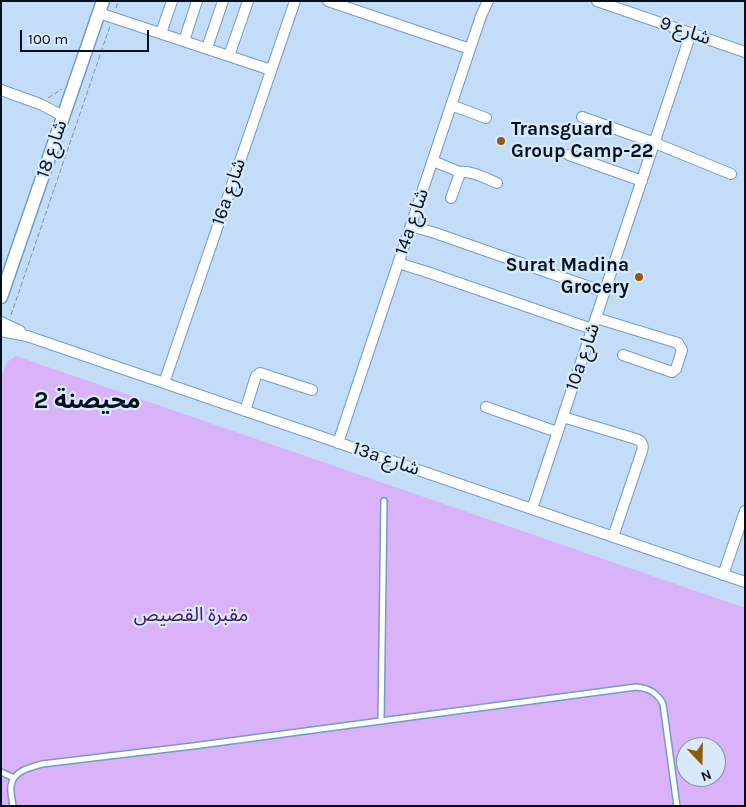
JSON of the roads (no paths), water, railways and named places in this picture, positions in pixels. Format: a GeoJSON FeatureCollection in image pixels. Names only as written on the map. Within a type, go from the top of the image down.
{"type":"FeatureCollection","features":[{"type":"Feature","properties":{"kind":"street"},"geometry":{"type":"LineString","coordinates":[[161,33],[172,1]]}},
{"type":"Feature","properties":{"kind":"street"},"geometry":{"type":"LineString","coordinates":[[184,40],[197,1]]}},
{"type":"Feature","properties":{"kind":"street"},"geometry":{"type":"LineString","coordinates":[[207,48],[223,1]]}},
{"type":"Feature","properties":{"kind":"street"},"geometry":{"type":"LineString","coordinates":[[229,56],[248,1]]}},
{"type":"Feature","properties":{"kind":"street","name":"16a شارع"},"geometry":{"type":"LineString","coordinates":[[164,383],[295,1]]}},
{"type":"Feature","properties":{"kind":"street"},"geometry":{"type":"LineString","coordinates":[[328,1],[470,50]]}},
{"type":"Feature","properties":{"kind":"street","name":"14a شارع"},"geometry":{"type":"LineString","coordinates":[[338,443],[481,16],[488,1]]}},
{"type":"Feature","properties":{"kind":"street","name":"شارع 9"},"geometry":{"type":"LineString","coordinates":[[597,1],[745,52]]}},
{"type":"Feature","properties":{"kind":"street"},"geometry":{"type":"LineString","coordinates":[[101,7],[112,17],[271,70]]}},
{"type":"Feature","properties":{"kind":"street","name":"شارع 18"},"geometry":{"type":"LineString","coordinates":[[1,298],[101,7]]}},
{"type":"Feature","properties":{"kind":"street","name":"10a شارع"},"geometry":{"type":"LineString","coordinates":[[532,509],[691,34]]}},
{"type":"Feature","properties":{"kind":"street"},"geometry":{"type":"LineString","coordinates":[[1,90],[40,104],[53,105],[64,113]]}},
{"type":"Feature","properties":{"kind":"street"},"geometry":{"type":"LineString","coordinates":[[451,105],[486,118]]}},
{"type":"Feature","properties":{"kind":"street"},"geometry":{"type":"LineString","coordinates":[[582,117],[655,143],[730,174]]}},
{"type":"Feature","properties":{"kind":"street"},"geometry":{"type":"LineString","coordinates":[[569,154],[642,180]]}},
{"type":"Feature","properties":{"kind":"street"},"geometry":{"type":"LineString","coordinates":[[433,161],[458,172],[470,172],[497,183]]}},
{"type":"Feature","properties":{"kind":"street"},"geometry":{"type":"LineString","coordinates":[[451,198],[459,176],[458,172]]}},
{"type":"Feature","properties":{"kind":"street"},"geometry":{"type":"LineString","coordinates":[[411,226],[604,292]]}},
{"type":"Feature","properties":{"kind":"street"},"geometry":{"type":"LineString","coordinates":[[398,263],[592,329]]}},
{"type":"Feature","properties":{"kind":"street"},"geometry":{"type":"LineString","coordinates":[[596,318],[678,343],[682,350],[676,369],[672,372],[623,356]]}},
{"type":"Feature","properties":{"kind":"street","name":"13a شارع"},"geometry":{"type":"LineString","coordinates":[[6,320],[27,336]]}},
{"type":"Feature","properties":{"kind":"street","name":"13a شارع"},"geometry":{"type":"LineString","coordinates":[[1,331],[27,336],[745,582]]}},
{"type":"Feature","properties":{"kind":"street"},"geometry":{"type":"LineString","coordinates":[[245,411],[256,376],[260,373],[312,390]]}},
{"type":"Feature","properties":{"kind":"street"},"geometry":{"type":"LineString","coordinates":[[486,406],[558,432]]}},
{"type":"Feature","properties":{"kind":"street"},"geometry":{"type":"LineString","coordinates":[[562,417],[639,440],[643,445],[613,537]]}},
{"type":"Feature","properties":{"kind":"street"},"geometry":{"type":"LineString","coordinates":[[723,575],[745,511]]}},
{"type":"Feature","properties":{"kind":"lane"},"geometry":{"type":"LineString","coordinates":[[381,720],[384,501]]}},
{"type":"Feature","properties":{"kind":"lane"},"geometry":{"type":"LineString","coordinates":[[13,806],[11,787],[16,775],[42,764],[636,687],[646,688],[654,692],[663,704],[678,806]]}},
{"type":"Feature","properties":{"kind":"lane"},"geometry":{"type":"LineString","coordinates":[[1,772],[14,778]]}},
{"type":"Feature","properties":{"kind":"place","name":"Transguard Group Camp-22"},"geometry":{"type":"Point","coordinates":[501,141]}},
{"type":"Feature","properties":{"kind":"place","name":"Surat Madina Grocery"},"geometry":{"type":"Point","coordinates":[639,277]}},
{"type":"Feature","properties":{"kind":"district","name":"محيصنة 2"},"geometry":{"type":"Point","coordinates":[87,401]}},
{"type":"Feature","properties":{"kind":"park label","name":"مقبرة القصيص"},"geometry":{"type":"Point","coordinates":[191,616]}}]}
